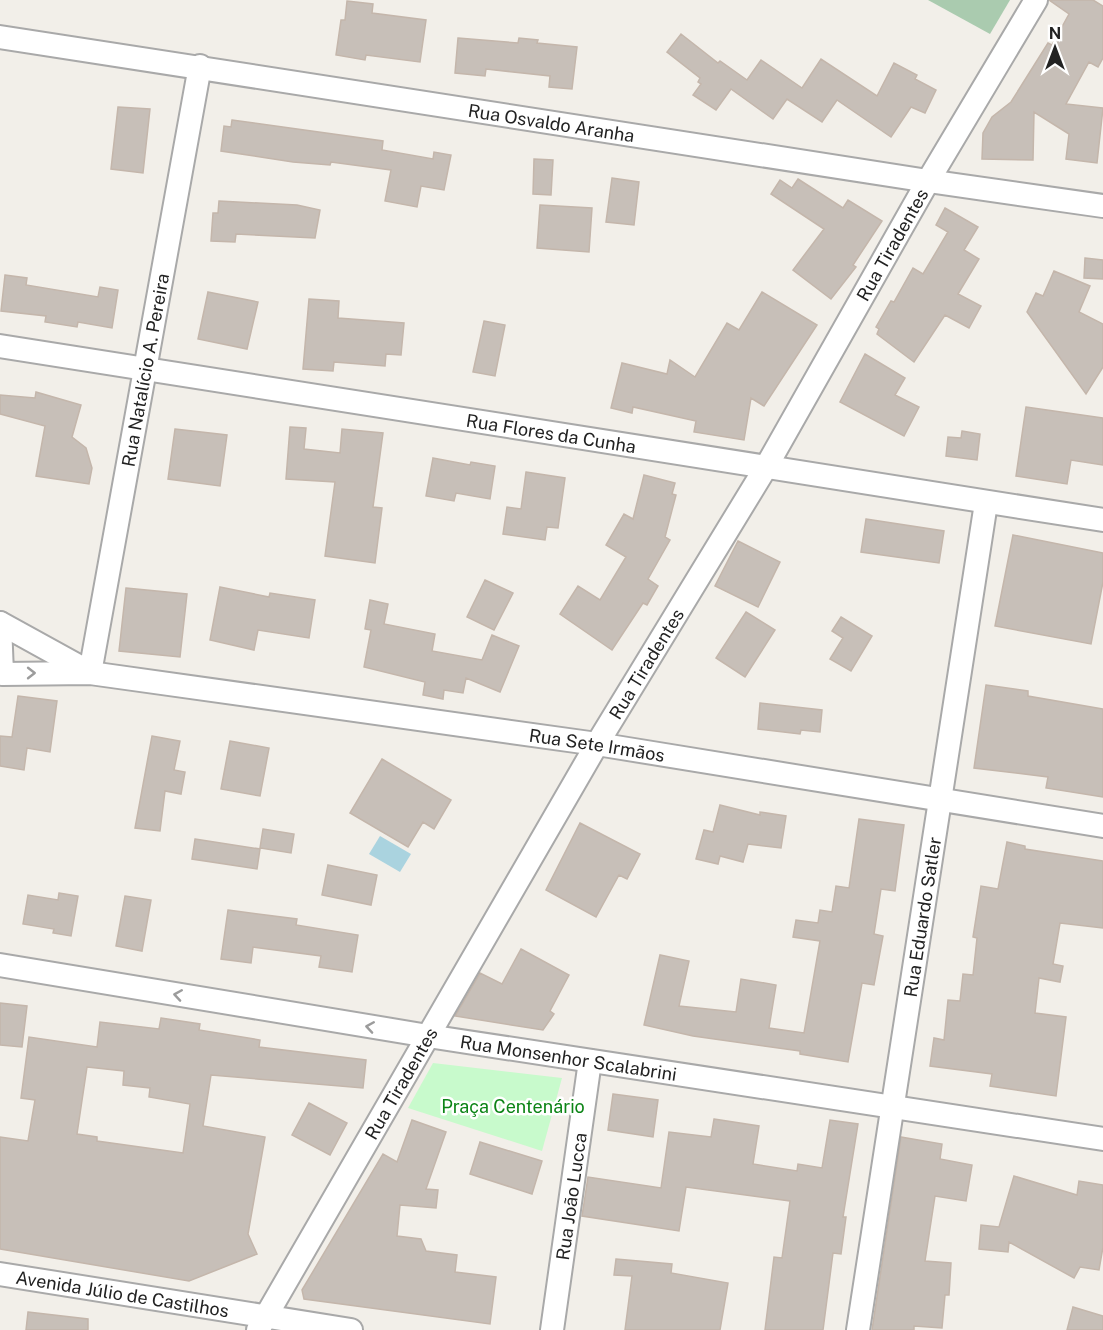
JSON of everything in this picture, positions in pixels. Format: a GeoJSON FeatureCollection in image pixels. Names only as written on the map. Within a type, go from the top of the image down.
{"type":"FeatureCollection","features":[{"type":"Feature","properties":{"kind":"street","name":"Rua Tiradentes"},"geometry":{"type":"LineString","coordinates":[[262,1324],[597,744],[766,467],[928,182],[1036,0]]}},
{"type":"Feature","properties":{"kind":"street","name":"Rua Osvaldo Aranha"},"geometry":{"type":"LineString","coordinates":[[0,37],[200,66],[928,182],[1103,206]]}},
{"type":"Feature","properties":{"kind":"street","name":"Rua Natalício A. Pereira"},"geometry":{"type":"LineString","coordinates":[[90,673],[200,66]]}},
{"type":"Feature","properties":{"kind":"street","name":"Rua Flores da Cunha"},"geometry":{"type":"LineString","coordinates":[[0,346],[1103,520]]}},
{"type":"Feature","properties":{"kind":"street","name":"Rua Eduardo Satler"},"geometry":{"type":"LineString","coordinates":[[858,1330],[986,503]]}},
{"type":"Feature","properties":{"kind":"street"},"geometry":{"type":"LineString","coordinates":[[0,623],[90,673]]}},
{"type":"Feature","properties":{"kind":"street"},"geometry":{"type":"LineString","coordinates":[[0,623],[1,681],[90,673]]}},
{"type":"Feature","properties":{"kind":"street","name":"Rua Sete Irmãos"},"geometry":{"type":"LineString","coordinates":[[90,673],[597,744],[1103,826]]}},
{"type":"Feature","properties":{"kind":"street","name":"Rua Monsenhor Scalabrini"},"geometry":{"type":"LineString","coordinates":[[0,965],[428,1036],[1103,1138]]}},
{"type":"Feature","properties":{"kind":"street","name":"Rua João Lucca"},"geometry":{"type":"LineString","coordinates":[[552,1330],[590,1061]]}},
{"type":"Feature","properties":{"kind":"street","name":"Avenida Júlio de Castilhos"},"geometry":{"type":"LineString","coordinates":[[0,1274],[262,1324],[351,1330]]}},
{"type":"Feature","properties":{"kind":"green space"},"geometry":{"type":"Polygon","coordinates":[[[928,0],[1010,0],[990,34],[928,0]]]}},
{"type":"Feature","properties":{"kind":"green space","name":"Praça Centenário"},"geometry":{"type":"Polygon","coordinates":[[[433,1063],[562,1078],[542,1151],[408,1108],[433,1063]]]}},
{"type":"Feature","properties":{"kind":"water"},"geometry":{"type":"Polygon","coordinates":[[[380,836],[411,854],[400,872],[369,854],[380,836]]]}},
{"type":"Feature","properties":{"kind":"building"},"geometry":{"type":"Polygon","coordinates":[[[1049,0],[1093,0],[1103,6],[1103,58],[1098,67],[1089,62],[1066,104],[1103,108],[1097,163],[1066,159],[1069,134],[1034,112],[1033,160],[982,159],[983,133],[992,117],[1011,102],[1048,43],[1052,45],[1069,14],[1049,0]]]}},
{"type":"Feature","properties":{"kind":"building"},"geometry":{"type":"Polygon","coordinates":[[[347,1],[373,4],[372,13],[426,20],[420,62],[366,55],[365,60],[336,55],[341,20],[345,20],[347,1]]]}},
{"type":"Feature","properties":{"kind":"building"},"geometry":{"type":"Polygon","coordinates":[[[681,34],[718,63],[720,61],[747,80],[761,60],[802,88],[821,59],[877,96],[894,63],[917,75],[915,79],[936,90],[925,113],[911,107],[891,137],[837,100],[822,122],[787,99],[773,119],[731,89],[716,110],[693,95],[701,84],[698,82],[700,78],[667,52],[681,34]]]}},
{"type":"Feature","properties":{"kind":"building"},"geometry":{"type":"Polygon","coordinates":[[[458,38],[518,43],[519,38],[538,40],[537,43],[577,47],[572,89],[549,87],[550,76],[486,69],[485,76],[455,73],[458,38]]]}},
{"type":"Feature","properties":{"kind":"building"},"geometry":{"type":"Polygon","coordinates":[[[118,107],[150,109],[143,173],[111,169],[118,107]]]}},
{"type":"Feature","properties":{"kind":"building"},"geometry":{"type":"Polygon","coordinates":[[[232,120],[383,141],[382,150],[433,159],[434,152],[451,155],[444,190],[421,186],[417,207],[385,201],[391,170],[331,162],[330,165],[293,162],[221,151],[224,126],[231,127],[232,120]]]}},
{"type":"Feature","properties":{"kind":"building"},"geometry":{"type":"Polygon","coordinates":[[[534,159],[553,160],[551,195],[533,194],[534,159]]]}},
{"type":"Feature","properties":{"kind":"building"},"geometry":{"type":"Polygon","coordinates":[[[612,178],[639,182],[634,225],[606,222],[612,178]]]}},
{"type":"Feature","properties":{"kind":"building"},"geometry":{"type":"Polygon","coordinates":[[[798,179],[843,208],[848,200],[882,221],[853,265],[856,267],[831,299],[793,270],[824,229],[771,194],[780,180],[792,188],[798,179]]]}},
{"type":"Feature","properties":{"kind":"building"},"geometry":{"type":"Polygon","coordinates":[[[219,201],[297,205],[320,210],[315,238],[236,234],[235,242],[211,241],[213,213],[218,213],[219,201]]]}},
{"type":"Feature","properties":{"kind":"building"},"geometry":{"type":"Polygon","coordinates":[[[540,205],[592,208],[589,252],[537,248],[540,205]]]}},
{"type":"Feature","properties":{"kind":"building"},"geometry":{"type":"Polygon","coordinates":[[[945,208],[978,227],[964,250],[979,259],[958,294],[981,306],[969,328],[945,315],[914,362],[877,334],[879,329],[876,327],[891,301],[894,302],[913,268],[923,274],[948,232],[936,225],[945,208]]]}},
{"type":"Feature","properties":{"kind":"building"},"geometry":{"type":"Polygon","coordinates":[[[1085,258],[1103,260],[1103,279],[1084,278],[1085,258]]]}},
{"type":"Feature","properties":{"kind":"building"},"geometry":{"type":"Polygon","coordinates":[[[1054,271],[1090,286],[1079,312],[1103,324],[1103,367],[1086,394],[1027,312],[1036,293],[1043,296],[1054,271]]]}},
{"type":"Feature","properties":{"kind":"building"},"geometry":{"type":"Polygon","coordinates":[[[5,275],[27,278],[26,285],[98,297],[100,287],[118,290],[112,328],[78,322],[77,327],[45,322],[46,316],[1,311],[5,275]]]}},
{"type":"Feature","properties":{"kind":"building"},"geometry":{"type":"Polygon","coordinates":[[[208,292],[258,302],[247,349],[198,339],[208,292]]]}},
{"type":"Feature","properties":{"kind":"building"},"geometry":{"type":"Polygon","coordinates":[[[762,292],[817,325],[764,406],[751,398],[744,440],[694,432],[696,421],[633,407],[632,413],[611,408],[622,363],[667,374],[670,360],[695,377],[727,323],[739,330],[762,292]]]}},
{"type":"Feature","properties":{"kind":"building"},"geometry":{"type":"Polygon","coordinates":[[[309,299],[339,301],[338,318],[404,323],[401,355],[386,354],[385,366],[334,362],[333,371],[303,369],[309,299]]]}},
{"type":"Feature","properties":{"kind":"building"},"geometry":{"type":"Polygon","coordinates":[[[484,321],[505,325],[495,376],[473,372],[484,321]]]}},
{"type":"Feature","properties":{"kind":"building"},"geometry":{"type":"Polygon","coordinates":[[[865,354],[905,378],[895,395],[919,407],[904,436],[840,402],[865,354]]]}},
{"type":"Feature","properties":{"kind":"building"},"geometry":{"type":"Polygon","coordinates":[[[36,392],[81,405],[72,437],[86,448],[92,468],[89,484],[36,476],[45,426],[0,414],[0,395],[35,398],[36,392]]]}},
{"type":"Feature","properties":{"kind":"building"},"geometry":{"type":"Polygon","coordinates":[[[1026,407],[1103,418],[1103,465],[1071,460],[1067,484],[1016,476],[1026,407]]]}},
{"type":"Feature","properties":{"kind":"building"},"geometry":{"type":"Polygon","coordinates":[[[290,427],[306,428],[304,449],[340,453],[342,429],[383,433],[373,507],[382,508],[375,563],[325,556],[335,482],[286,479],[290,427]]]}},
{"type":"Feature","properties":{"kind":"building"},"geometry":{"type":"Polygon","coordinates":[[[175,429],[227,435],[220,486],[168,479],[175,429]]]}},
{"type":"Feature","properties":{"kind":"building"},"geometry":{"type":"Polygon","coordinates":[[[962,431],[980,434],[977,460],[946,456],[948,437],[961,438],[962,431]]]}},
{"type":"Feature","properties":{"kind":"building"},"geometry":{"type":"Polygon","coordinates":[[[433,458],[470,465],[471,462],[495,466],[490,499],[456,493],[454,501],[426,496],[433,458]]]}},
{"type":"Feature","properties":{"kind":"building"},"geometry":{"type":"Polygon","coordinates":[[[526,472],[565,478],[558,528],[547,527],[545,540],[503,534],[507,507],[521,509],[526,472]]]}},
{"type":"Feature","properties":{"kind":"building"},"geometry":{"type":"Polygon","coordinates":[[[644,475],[675,483],[672,494],[676,495],[665,537],[670,540],[648,579],[658,586],[647,605],[643,603],[612,650],[560,614],[578,586],[600,600],[626,557],[606,545],[624,514],[633,519],[644,475]]]}},
{"type":"Feature","properties":{"kind":"building"},"geometry":{"type":"Polygon","coordinates":[[[866,519],[944,531],[939,563],[861,552],[866,519]]]}},
{"type":"Feature","properties":{"kind":"building"},"geometry":{"type":"Polygon","coordinates":[[[1013,535],[1103,553],[1103,582],[1091,644],[995,626],[1013,535]]]}},
{"type":"Feature","properties":{"kind":"building"},"geometry":{"type":"Polygon","coordinates":[[[738,541],[780,562],[758,607],[715,586],[738,541]]]}},
{"type":"Feature","properties":{"kind":"building"},"geometry":{"type":"Polygon","coordinates":[[[485,580],[513,593],[494,630],[467,617],[485,580]]]}},
{"type":"Feature","properties":{"kind":"building"},"geometry":{"type":"Polygon","coordinates":[[[220,587],[269,597],[270,593],[315,600],[309,638],[258,630],[254,650],[210,640],[220,587]]]}},
{"type":"Feature","properties":{"kind":"building"},"geometry":{"type":"Polygon","coordinates":[[[126,588],[187,594],[180,657],[119,651],[126,588]]]}},
{"type":"Feature","properties":{"kind":"building"},"geometry":{"type":"Polygon","coordinates":[[[370,600],[388,604],[384,624],[435,634],[432,651],[482,660],[492,635],[519,646],[500,692],[466,678],[463,693],[444,690],[443,699],[423,695],[425,682],[364,667],[371,630],[365,629],[370,600]]]}},
{"type":"Feature","properties":{"kind":"building"},"geometry":{"type":"Polygon","coordinates":[[[746,612],[775,630],[745,677],[716,658],[746,612]]]}},
{"type":"Feature","properties":{"kind":"building"},"geometry":{"type":"Polygon","coordinates":[[[841,617],[872,636],[851,671],[830,659],[843,638],[832,631],[841,617]]]}},
{"type":"Feature","properties":{"kind":"building"},"geometry":{"type":"Polygon","coordinates":[[[986,685],[1028,691],[1028,696],[1103,709],[1103,797],[1046,788],[1048,777],[974,768],[986,685]]]}},
{"type":"Feature","properties":{"kind":"building"},"geometry":{"type":"Polygon","coordinates":[[[18,696],[57,701],[50,752],[27,748],[24,770],[0,766],[0,736],[12,737],[18,696]]]}},
{"type":"Feature","properties":{"kind":"building"},"geometry":{"type":"Polygon","coordinates":[[[760,703],[822,710],[820,732],[801,730],[800,734],[758,729],[760,703]]]}},
{"type":"Feature","properties":{"kind":"building"},"geometry":{"type":"Polygon","coordinates":[[[152,736],[180,741],[174,770],[185,772],[181,794],[165,791],[160,831],[135,828],[152,736]]]}},
{"type":"Feature","properties":{"kind":"building"},"geometry":{"type":"Polygon","coordinates":[[[230,741],[269,748],[260,796],[221,789],[230,741]]]}},
{"type":"Feature","properties":{"kind":"building"},"geometry":{"type":"Polygon","coordinates":[[[382,759],[451,800],[434,829],[423,822],[408,847],[350,813],[382,759]]]}},
{"type":"Feature","properties":{"kind":"building"},"geometry":{"type":"Polygon","coordinates":[[[720,805],[760,815],[760,812],[786,816],[781,848],[748,844],[743,862],[720,856],[718,864],[696,859],[704,830],[713,832],[720,805]]]}},
{"type":"Feature","properties":{"kind":"building"},"geometry":{"type":"Polygon","coordinates":[[[859,819],[904,825],[895,891],[881,889],[874,934],[883,936],[874,985],[862,983],[848,1062],[800,1054],[800,1051],[693,1036],[644,1025],[660,955],[689,961],[679,1006],[736,1012],[741,979],[776,985],[769,1028],[804,1033],[820,941],[793,937],[796,920],[818,923],[820,910],[832,912],[836,886],[849,888],[859,819]]]}},
{"type":"Feature","properties":{"kind":"building"},"geometry":{"type":"Polygon","coordinates":[[[580,823],[640,854],[627,879],[619,875],[596,917],[546,890],[580,823]]]}},
{"type":"Feature","properties":{"kind":"building"},"geometry":{"type":"Polygon","coordinates":[[[263,829],[294,834],[291,853],[260,848],[263,829]]]}},
{"type":"Feature","properties":{"kind":"building"},"geometry":{"type":"Polygon","coordinates":[[[195,839],[260,849],[257,869],[192,859],[195,839]]]}},
{"type":"Feature","properties":{"kind":"building"},"geometry":{"type":"Polygon","coordinates":[[[1007,842],[1025,846],[1025,849],[1103,861],[1103,928],[1060,923],[1053,964],[1063,966],[1060,982],[1039,978],[1035,1013],[1066,1017],[1056,1096],[990,1086],[992,1074],[930,1066],[934,1038],[944,1040],[948,1000],[960,1001],[963,974],[973,975],[977,938],[973,937],[981,886],[998,889],[1007,842]]]}},
{"type":"Feature","properties":{"kind":"building"},"geometry":{"type":"Polygon","coordinates":[[[328,865],[377,875],[371,905],[322,895],[328,865]]]}},
{"type":"Feature","properties":{"kind":"building"},"geometry":{"type":"Polygon","coordinates":[[[59,893],[78,896],[71,936],[53,933],[54,929],[23,924],[28,895],[58,900],[59,893]]]}},
{"type":"Feature","properties":{"kind":"building"},"geometry":{"type":"Polygon","coordinates":[[[125,896],[151,900],[142,951],[116,946],[125,896]]]}},
{"type":"Feature","properties":{"kind":"building"},"geometry":{"type":"Polygon","coordinates":[[[228,910],[297,919],[296,925],[358,935],[352,972],[319,967],[321,956],[253,947],[251,963],[221,959],[228,910]]]}},
{"type":"Feature","properties":{"kind":"building"},"geometry":{"type":"Polygon","coordinates":[[[521,949],[569,975],[550,1011],[554,1014],[543,1030],[455,1016],[480,973],[502,984],[521,949]]]}},
{"type":"Feature","properties":{"kind":"building"},"geometry":{"type":"Polygon","coordinates":[[[0,1003],[27,1006],[22,1047],[0,1045],[0,1003]]]}},
{"type":"Feature","properties":{"kind":"building"},"geometry":{"type":"Polygon","coordinates":[[[161,1018],[200,1024],[199,1030],[260,1040],[259,1047],[366,1060],[363,1088],[211,1075],[203,1126],[265,1137],[248,1234],[257,1254],[189,1281],[0,1249],[0,1137],[28,1141],[35,1100],[21,1098],[29,1037],[97,1047],[100,1022],[159,1029],[161,1018]],[[87,1067],[77,1134],[97,1137],[97,1141],[183,1153],[190,1104],[149,1097],[150,1088],[123,1085],[124,1071],[87,1067]]]}},
{"type":"Feature","properties":{"kind":"building"},"geometry":{"type":"Polygon","coordinates":[[[613,1094],[658,1100],[653,1137],[608,1130],[613,1094]]]}},
{"type":"Feature","properties":{"kind":"building"},"geometry":{"type":"Polygon","coordinates":[[[309,1103],[347,1123],[330,1155],[292,1135],[309,1103]]]}},
{"type":"Feature","properties":{"kind":"building"},"geometry":{"type":"Polygon","coordinates":[[[714,1119],[759,1126],[753,1164],[797,1171],[798,1164],[822,1168],[830,1120],[858,1124],[843,1217],[846,1217],[841,1254],[833,1253],[823,1330],[765,1330],[774,1257],[782,1258],[790,1201],[686,1187],[679,1231],[582,1216],[588,1177],[661,1188],[669,1132],[711,1137],[714,1119]]]}},
{"type":"Feature","properties":{"kind":"building"},"geometry":{"type":"Polygon","coordinates":[[[412,1120],[446,1132],[426,1189],[438,1190],[436,1208],[400,1205],[397,1236],[421,1239],[426,1251],[457,1255],[455,1272],[496,1277],[490,1324],[304,1299],[302,1290],[383,1154],[397,1162],[412,1120]]]}},
{"type":"Feature","properties":{"kind":"building"},"geometry":{"type":"Polygon","coordinates":[[[901,1137],[942,1144],[940,1159],[972,1165],[966,1201],[935,1196],[925,1261],[951,1263],[949,1295],[945,1295],[942,1328],[914,1326],[914,1330],[872,1330],[901,1137]]]}},
{"type":"Feature","properties":{"kind":"building"},"geometry":{"type":"Polygon","coordinates":[[[480,1142],[542,1161],[532,1194],[470,1174],[480,1142]]]}},
{"type":"Feature","properties":{"kind":"building"},"geometry":{"type":"Polygon","coordinates":[[[1014,1176],[1077,1195],[1079,1181],[1103,1185],[1103,1247],[1099,1270],[1080,1267],[1074,1278],[1009,1242],[1008,1252],[979,1249],[981,1225],[999,1227],[1014,1176]]]}},
{"type":"Feature","properties":{"kind":"building"},"geometry":{"type":"Polygon","coordinates":[[[616,1259],[672,1264],[671,1273],[728,1283],[720,1330],[625,1330],[632,1276],[614,1275],[616,1259]]]}},
{"type":"Feature","properties":{"kind":"building"},"geometry":{"type":"Polygon","coordinates":[[[1073,1307],[1103,1316],[1103,1330],[1067,1330],[1073,1307]]]}},
{"type":"Feature","properties":{"kind":"building"},"geometry":{"type":"Polygon","coordinates":[[[28,1312],[88,1319],[88,1330],[26,1330],[28,1312]]]}}]}
